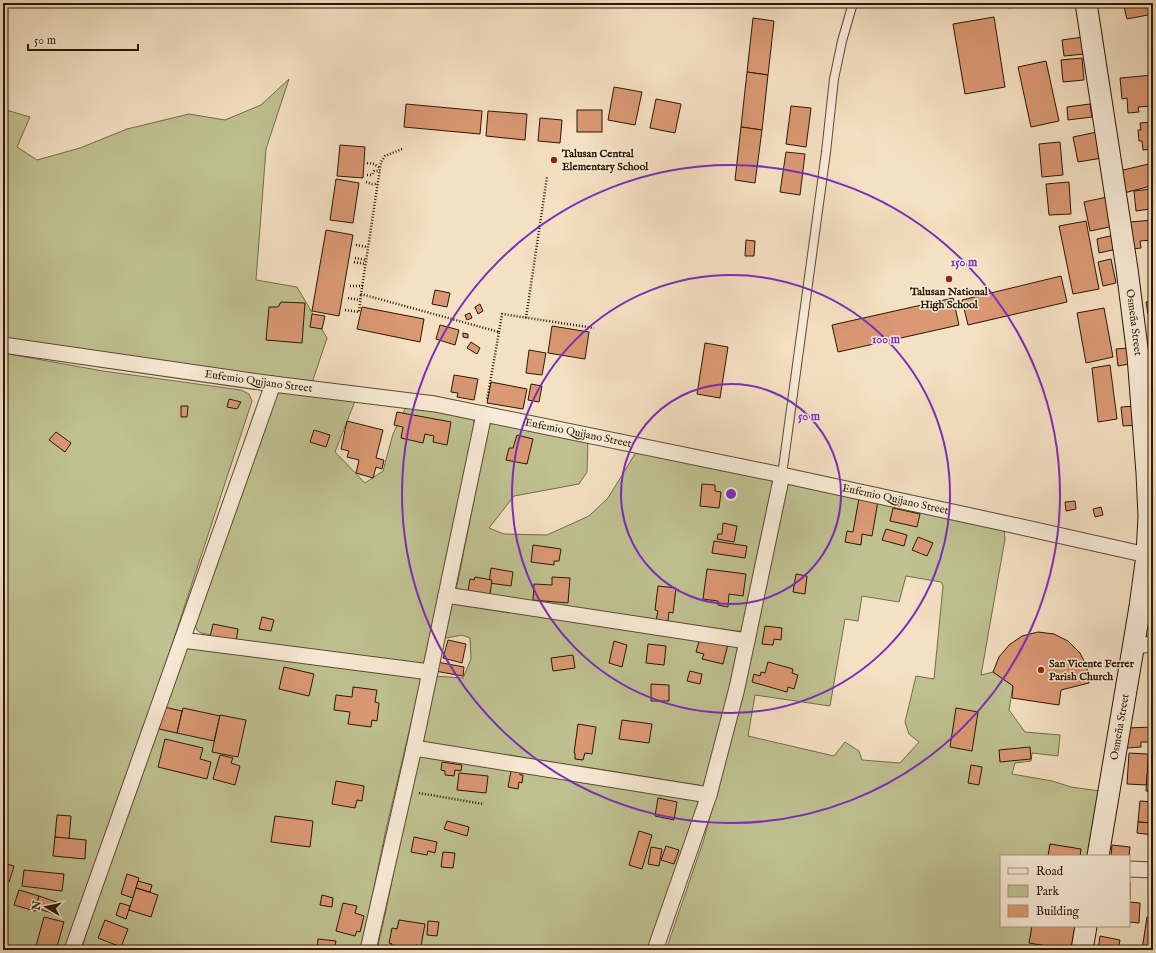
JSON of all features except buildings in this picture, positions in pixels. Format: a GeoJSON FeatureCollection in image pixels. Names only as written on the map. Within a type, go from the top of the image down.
{"type":"FeatureCollection","features":[{"type":"Feature","properties":{"kind":"main road","name":"Osmeña Street"},"geometry":{"type":"LineString","coordinates":[[1086,3],[1127,269],[1138,356],[1149,516],[1144,645],[1098,855]]}},
{"type":"Feature","properties":{"kind":"main road"},"geometry":{"type":"LineString","coordinates":[[1082,950],[1086,927]]}},
{"type":"Feature","properties":{"kind":"street","name":"Eufemio Quijano Street"},"geometry":{"type":"LineString","coordinates":[[3,345],[273,384],[435,404],[782,475],[1008,524],[1148,567]]}},
{"type":"Feature","properties":{"kind":"street"},"geometry":{"type":"LineString","coordinates":[[72,950],[273,384]]}},
{"type":"Feature","properties":{"kind":"street"},"geometry":{"type":"LineString","coordinates":[[368,950],[414,748],[484,414]]}},
{"type":"Feature","properties":{"kind":"street"},"geometry":{"type":"LineString","coordinates":[[655,950],[709,795],[737,688],[782,475]]}},
{"type":"Feature","properties":{"kind":"street"},"geometry":{"type":"LineString","coordinates":[[446,595],[747,641]]}},
{"type":"Feature","properties":{"kind":"street"},"geometry":{"type":"LineString","coordinates":[[182,640],[430,672]]}},
{"type":"Feature","properties":{"kind":"street"},"geometry":{"type":"LineString","coordinates":[[414,748],[709,795]]}},
{"type":"Feature","properties":{"kind":"street"},"geometry":{"type":"LineString","coordinates":[[1130,869],[1153,870]]}},
{"type":"Feature","properties":{"kind":"lane"},"geometry":{"type":"LineString","coordinates":[[782,475],[825,160],[834,79],[842,41],[853,3]]}},
{"type":"Feature","properties":{"kind":"path"},"geometry":{"type":"LineString","coordinates":[[345,310],[359,312],[381,162],[385,156],[402,149]]}},
{"type":"Feature","properties":{"kind":"path"},"geometry":{"type":"LineString","coordinates":[[367,163],[374,164],[380,170]]}},
{"type":"Feature","properties":{"kind":"path"},"geometry":{"type":"LineString","coordinates":[[367,175],[372,175],[374,171],[380,170]]}},
{"type":"Feature","properties":{"kind":"path"},"geometry":{"type":"LineString","coordinates":[[526,318],[547,177]]}},
{"type":"Feature","properties":{"kind":"path"},"geometry":{"type":"LineString","coordinates":[[366,182],[378,184]]}},
{"type":"Feature","properties":{"kind":"path"},"geometry":{"type":"LineString","coordinates":[[356,245],[368,247]]}},
{"type":"Feature","properties":{"kind":"path"},"geometry":{"type":"LineString","coordinates":[[366,260],[354,260],[366,264]]}},
{"type":"Feature","properties":{"kind":"path"},"geometry":{"type":"LineString","coordinates":[[350,286],[363,286]]}},
{"type":"Feature","properties":{"kind":"path"},"geometry":{"type":"LineString","coordinates":[[361,294],[499,332]]}},
{"type":"Feature","properties":{"kind":"path"},"geometry":{"type":"LineString","coordinates":[[348,298],[360,300]]}},
{"type":"Feature","properties":{"kind":"path"},"geometry":{"type":"LineString","coordinates":[[484,414],[502,314],[594,328]]}},
{"type":"Feature","properties":{"kind":"path"},"geometry":{"type":"LineString","coordinates":[[404,791],[484,804]]}},
{"type":"Feature","properties":{"kind":"green space"},"geometry":{"type":"Polygon","coordinates":[[[289,79],[266,149],[256,280],[297,287],[327,338],[312,383],[3,338],[3,109],[30,117],[17,147],[37,160],[80,148],[127,129],[189,114],[225,120],[261,105],[289,79]]]}},
{"type":"Feature","properties":{"kind":"green space"},"geometry":{"type":"Polygon","coordinates":[[[3,353],[103,371],[241,390],[249,394],[252,401],[112,827],[67,950],[3,950],[3,353]]]}},
{"type":"Feature","properties":{"kind":"green space"},"geometry":{"type":"Polygon","coordinates":[[[276,390],[355,401],[335,452],[365,483],[383,471],[393,434],[406,407],[473,418],[475,429],[424,663],[414,666],[285,650],[201,633],[197,630],[195,624],[276,390]]]}},
{"type":"Feature","properties":{"kind":"green space"},"geometry":{"type":"Polygon","coordinates":[[[492,421],[588,440],[587,472],[579,484],[514,496],[489,528],[504,534],[547,535],[589,516],[608,498],[638,449],[775,476],[743,628],[740,631],[737,631],[458,594],[456,591],[488,429],[492,421]]]}},
{"type":"Feature","properties":{"kind":"green space"},"geometry":{"type":"Polygon","coordinates":[[[799,483],[1004,530],[1005,539],[981,675],[993,672],[1013,686],[1009,710],[1025,732],[1060,735],[1058,756],[1032,753],[1031,761],[1015,763],[1012,774],[1052,781],[1071,787],[1107,792],[1095,855],[1000,855],[1000,927],[1082,927],[1077,950],[666,950],[704,839],[736,720],[787,485],[799,483]],[[906,576],[899,602],[862,596],[858,621],[845,619],[830,706],[755,695],[748,736],[834,756],[845,742],[859,751],[862,760],[900,763],[919,742],[909,734],[905,722],[916,676],[934,679],[943,586],[941,582],[906,576]]]}},
{"type":"Feature","properties":{"kind":"green space"},"geometry":{"type":"Polygon","coordinates":[[[456,601],[741,647],[704,786],[598,769],[421,744],[434,676],[463,678],[471,659],[470,638],[462,635],[441,639],[450,604],[456,601]]]}},
{"type":"Feature","properties":{"kind":"green space"},"geometry":{"type":"Polygon","coordinates":[[[186,647],[422,676],[385,834],[361,950],[81,950],[186,647]]]}},
{"type":"Feature","properties":{"kind":"green space"},"geometry":{"type":"Polygon","coordinates":[[[418,753],[701,798],[651,950],[377,950],[418,753]]]}},
{"type":"Feature","properties":{"kind":"place","name":"Talusan Central Elementary School"},"geometry":{"type":"Point","coordinates":[554,160]}},
{"type":"Feature","properties":{"kind":"place","name":"Talusan National High School"},"geometry":{"type":"Point","coordinates":[949,279]}},
{"type":"Feature","properties":{"kind":"place","name":"San Vicente Ferrer Parish Church"},"geometry":{"type":"Point","coordinates":[1041,670]}}]}
